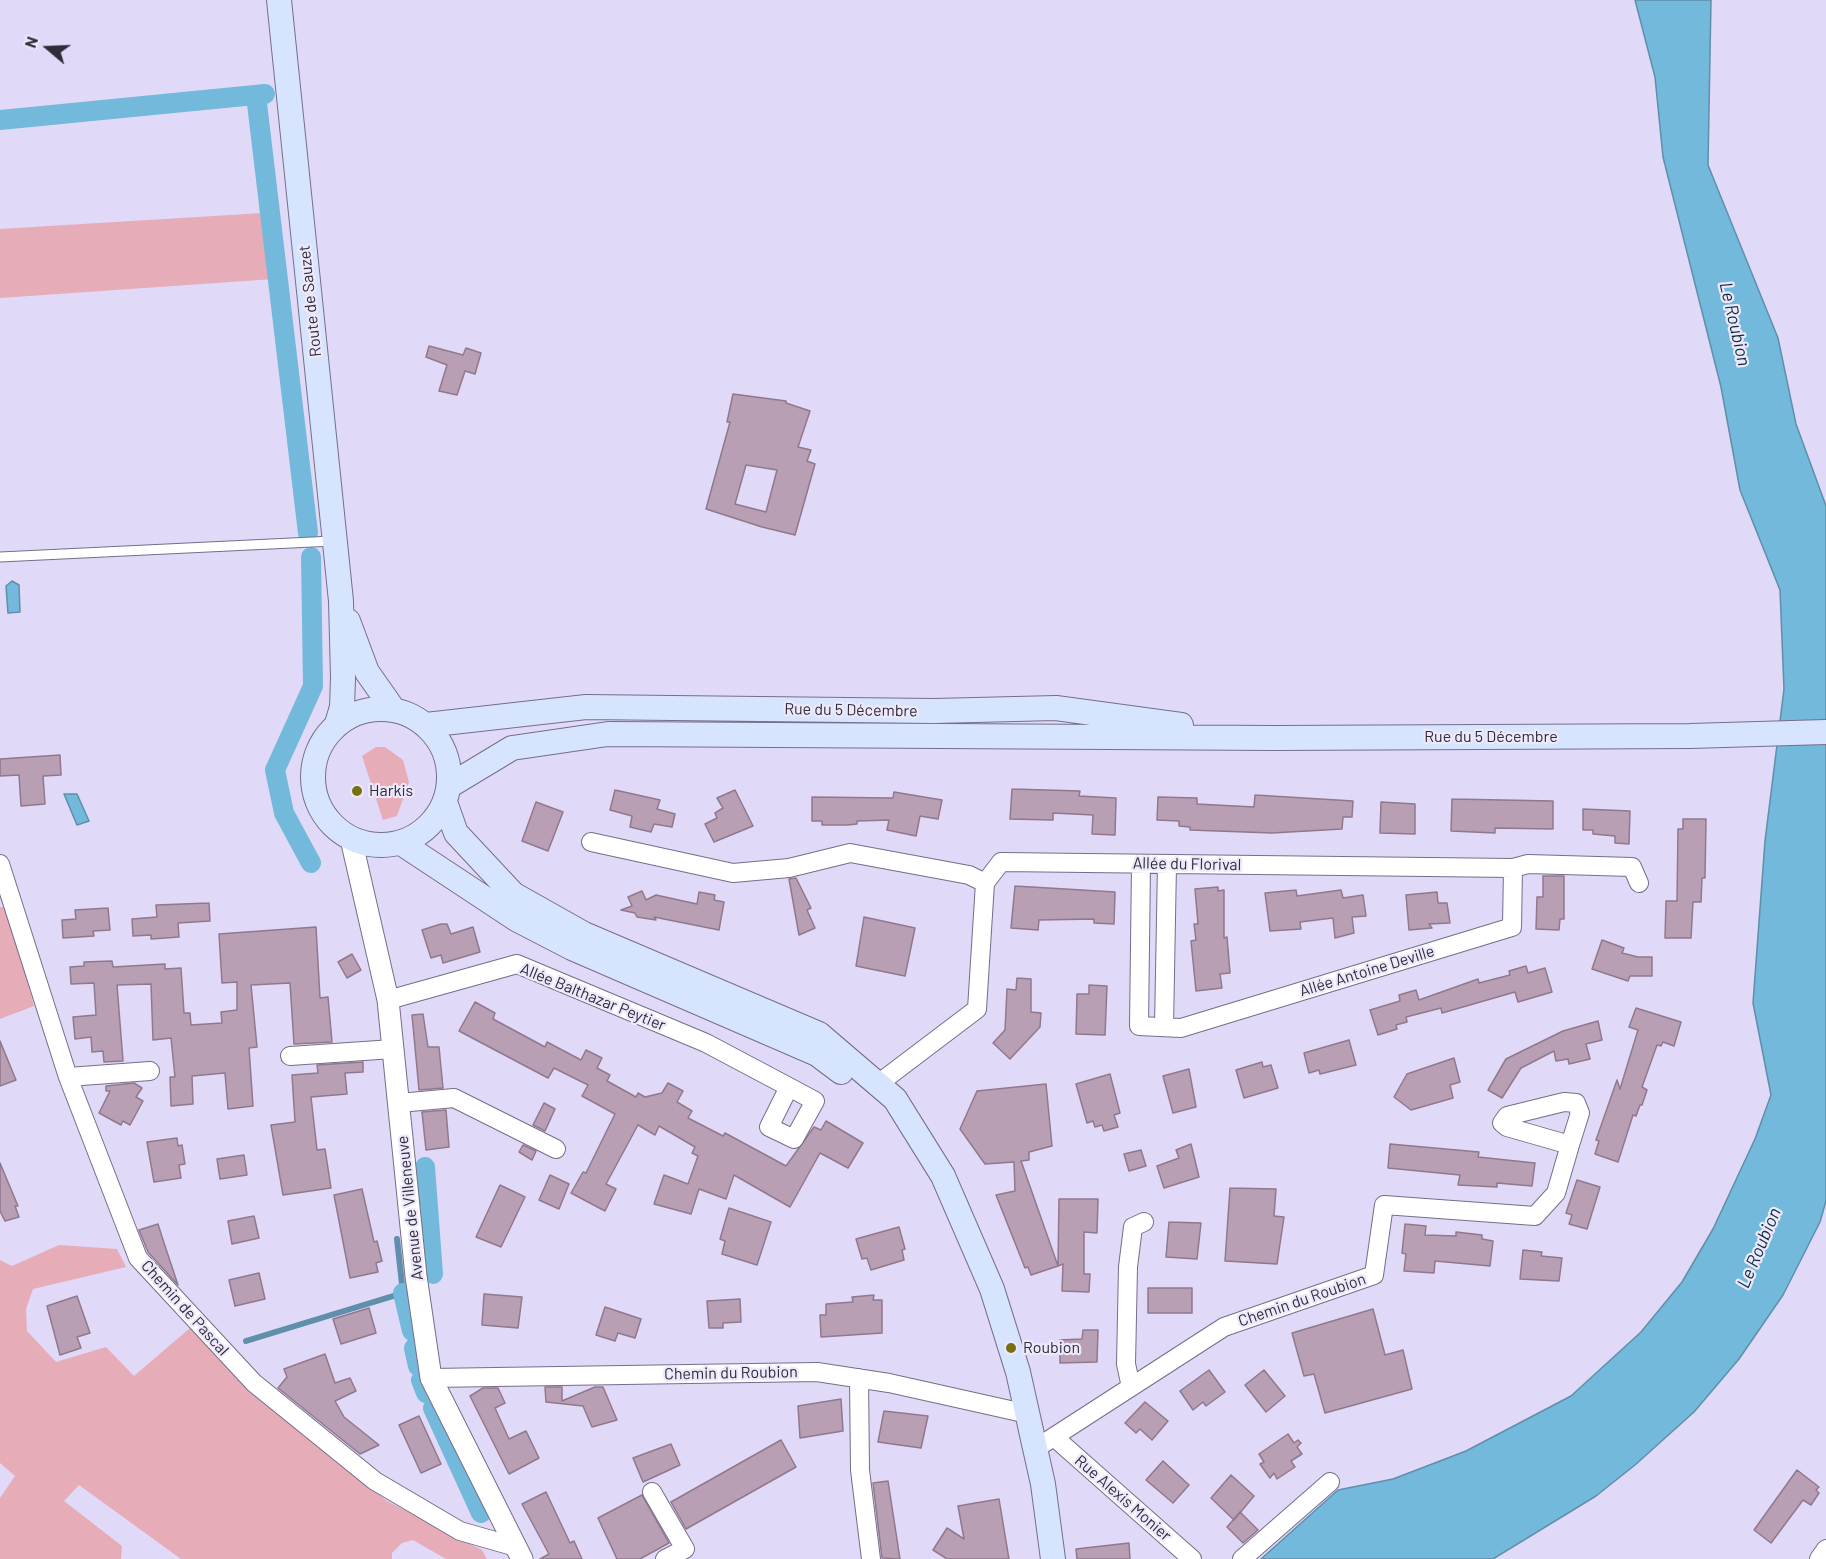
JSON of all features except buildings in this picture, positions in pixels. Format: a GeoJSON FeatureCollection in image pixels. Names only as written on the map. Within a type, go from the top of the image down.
{"type":"FeatureCollection","features":[{"type":"Feature","properties":{"kind":"main road","name":"Route de Sauzet"},"geometry":{"type":"LineString","coordinates":[[279,0],[341,601],[343,678],[342,707],[337,724]]}},
{"type":"Feature","properties":{"kind":"main road","name":"Route de Sauzet"},"geometry":{"type":"LineString","coordinates":[[341,601],[367,672],[393,709]]}},
{"type":"Feature","properties":{"kind":"main road","name":"Rue du 5 Décembre"},"geometry":{"type":"LineString","coordinates":[[426,725],[586,707],[934,711],[1056,708],[1275,738]]}},
{"type":"Feature","properties":{"kind":"main road"},"geometry":{"type":"LineString","coordinates":[[447,794],[435,820],[420,834],[401,843],[384,846],[367,845],[351,839],[332,826],[319,807],[312,785],[313,762],[322,741],[337,724],[354,714],[373,708],[393,709],[410,715],[426,725],[440,742],[448,764],[447,794],[456,833],[513,894],[584,934],[819,1034],[895,1099],[943,1176],[992,1289],[1015,1358],[1028,1414],[1044,1443],[1053,1559]]}},
{"type":"Feature","properties":{"kind":"main road","name":"Rue du 5 Décembre"},"geometry":{"type":"LineString","coordinates":[[447,794],[512,748],[608,734],[1275,738],[1708,736],[1826,732]]}},
{"type":"Feature","properties":{"kind":"main road"},"geometry":{"type":"LineString","coordinates":[[401,843],[516,919],[572,948],[818,1054],[885,1108],[943,1176]]}},
{"type":"Feature","properties":{"kind":"street","name":"Avenue de Villeneuve"},"geometry":{"type":"LineString","coordinates":[[351,839],[388,1000],[416,1276],[431,1378],[519,1553]]}},
{"type":"Feature","properties":{"kind":"street"},"geometry":{"type":"LineString","coordinates":[[591,842],[733,873],[789,868],[850,854],[969,875],[985,884],[977,1009],[878,1084]]}},
{"type":"Feature","properties":{"kind":"street","name":"Allée du Florival"},"geometry":{"type":"LineString","coordinates":[[985,884],[1001,861],[1513,868],[1528,864],[1632,867],[1639,883]]}},
{"type":"Feature","properties":{"kind":"street","name":"Chemin de Pascal"},"geometry":{"type":"LineString","coordinates":[[0,864],[68,1077],[138,1258],[254,1383],[375,1481],[460,1531],[519,1553]]}},
{"type":"Feature","properties":{"kind":"street","name":"Allée Antoine Deville"},"geometry":{"type":"LineString","coordinates":[[1142,864],[1139,1026],[1181,1028],[1512,927],[1513,868]]}},
{"type":"Feature","properties":{"kind":"street"},"geometry":{"type":"LineString","coordinates":[[1164,1027],[1167,864]]}},
{"type":"Feature","properties":{"kind":"street","name":"Allée Balthazar Peytier"},"geometry":{"type":"LineString","coordinates":[[388,1000],[517,964],[706,1043],[789,1087]]}},
{"type":"Feature","properties":{"kind":"street"},"geometry":{"type":"LineString","coordinates":[[290,1056],[393,1049]]}},
{"type":"Feature","properties":{"kind":"street"},"geometry":{"type":"LineString","coordinates":[[68,1077],[150,1071]]}},
{"type":"Feature","properties":{"kind":"street"},"geometry":{"type":"LineString","coordinates":[[399,1103],[454,1098],[556,1149]]}},
{"type":"Feature","properties":{"kind":"street","name":"Chemin du Roubion"},"geometry":{"type":"LineString","coordinates":[[1044,1443],[1224,1327],[1374,1275],[1384,1206],[1535,1216],[1556,1193],[1570,1145]]}},
{"type":"Feature","properties":{"kind":"street"},"geometry":{"type":"LineString","coordinates":[[1131,1387],[1126,1364],[1128,1267],[1133,1227],[1144,1222]]}},
{"type":"Feature","properties":{"kind":"street","name":"Chemin du Roubion"},"geometry":{"type":"LineString","coordinates":[[431,1378],[817,1372],[860,1378],[1028,1414]]}},
{"type":"Feature","properties":{"kind":"street"},"geometry":{"type":"LineString","coordinates":[[860,1378],[860,1470],[871,1559]]}},
{"type":"Feature","properties":{"kind":"street","name":"Rue Alexis Monier"},"geometry":{"type":"LineString","coordinates":[[1044,1443],[1192,1559]]}},
{"type":"Feature","properties":{"kind":"street"},"geometry":{"type":"LineString","coordinates":[[1242,1559],[1330,1482]]}},
{"type":"Feature","properties":{"kind":"street"},"geometry":{"type":"LineString","coordinates":[[652,1492],[685,1549],[665,1559]]}},
{"type":"Feature","properties":{"kind":"street"},"geometry":{"type":"LineString","coordinates":[[1819,1559],[1826,1549]]}},
{"type":"Feature","properties":{"kind":"lane"},"geometry":{"type":"LineString","coordinates":[[0,557],[335,541]]}},
{"type":"Feature","properties":{"kind":"shaded area"},"geometry":{"type":"Polygon","coordinates":[[[263,213],[274,279],[0,298],[0,229],[263,213]]]}},
{"type":"Feature","properties":{"kind":"shaded area"},"geometry":{"type":"Polygon","coordinates":[[[376,747],[385,747],[403,760],[409,782],[397,816],[383,820],[362,756],[376,747]]]}},
{"type":"Feature","properties":{"kind":"shaded area"},"geometry":{"type":"Polygon","coordinates":[[[0,907],[7,907],[34,1006],[0,1019],[0,907]]]}},
{"type":"Feature","properties":{"kind":"shaded area"},"geometry":{"type":"Polygon","coordinates":[[[59,1245],[117,1249],[126,1267],[33,1289],[26,1309],[27,1331],[56,1362],[106,1347],[134,1376],[190,1328],[253,1393],[387,1501],[482,1550],[487,1559],[446,1559],[413,1540],[402,1543],[392,1553],[392,1559],[181,1559],[79,1485],[64,1501],[122,1546],[121,1559],[0,1559],[0,1498],[15,1476],[0,1463],[0,1260],[12,1266],[59,1245]]]}},
{"type":"Feature","properties":{"kind":"water","name":"Le Roubion"},"geometry":{"type":"Polygon","coordinates":[[[1635,0],[1711,0],[1708,165],[1778,338],[1796,424],[1826,506],[1826,1201],[1820,1222],[1783,1295],[1739,1359],[1694,1412],[1635,1465],[1596,1496],[1493,1559],[1261,1559],[1338,1490],[1393,1479],[1466,1451],[1571,1396],[1641,1332],[1682,1282],[1713,1229],[1755,1139],[1771,1095],[1753,1003],[1765,841],[1784,689],[1780,590],[1740,490],[1721,387],[1663,157],[1655,77],[1635,0]]]}},
{"type":"Feature","properties":{"kind":"water"},"geometry":{"type":"Polygon","coordinates":[[[12,581],[19,585],[20,612],[8,613],[6,586],[12,581]]]}},
{"type":"Feature","properties":{"kind":"water"},"geometry":{"type":"Polygon","coordinates":[[[64,794],[77,794],[89,821],[77,825],[64,794]]]}},
{"type":"Feature","properties":{"kind":"waterway"},"geometry":{"type":"LineString","coordinates":[[0,120],[265,94]]}},
{"type":"Feature","properties":{"kind":"waterway"},"geometry":{"type":"LineString","coordinates":[[256,95],[308,533]]}},
{"type":"Feature","properties":{"kind":"waterway"},"geometry":{"type":"LineString","coordinates":[[311,557],[313,686],[275,770],[284,813],[311,863]]}},
{"type":"Feature","properties":{"kind":"waterway"},"geometry":{"type":"LineString","coordinates":[[425,1167],[433,1274]]}},
{"type":"Feature","properties":{"kind":"waterway"},"geometry":{"type":"LineString","coordinates":[[246,1341],[403,1293],[397,1239]]}},
{"type":"Feature","properties":{"kind":"waterway"},"geometry":{"type":"LineString","coordinates":[[403,1293],[412,1331]]}},
{"type":"Feature","properties":{"kind":"waterway"},"geometry":{"type":"LineString","coordinates":[[414,1348],[418,1366]]}},
{"type":"Feature","properties":{"kind":"waterway"},"geometry":{"type":"LineString","coordinates":[[421,1380],[426,1393]]}},
{"type":"Feature","properties":{"kind":"waterway"},"geometry":{"type":"LineString","coordinates":[[433,1408],[481,1513]]}},
{"type":"Feature","properties":{"kind":"place","name":"Harkis"},"geometry":{"type":"Point","coordinates":[357,791]}},
{"type":"Feature","properties":{"kind":"place","name":"Roubion"},"geometry":{"type":"Point","coordinates":[1011,1348]}}]}
